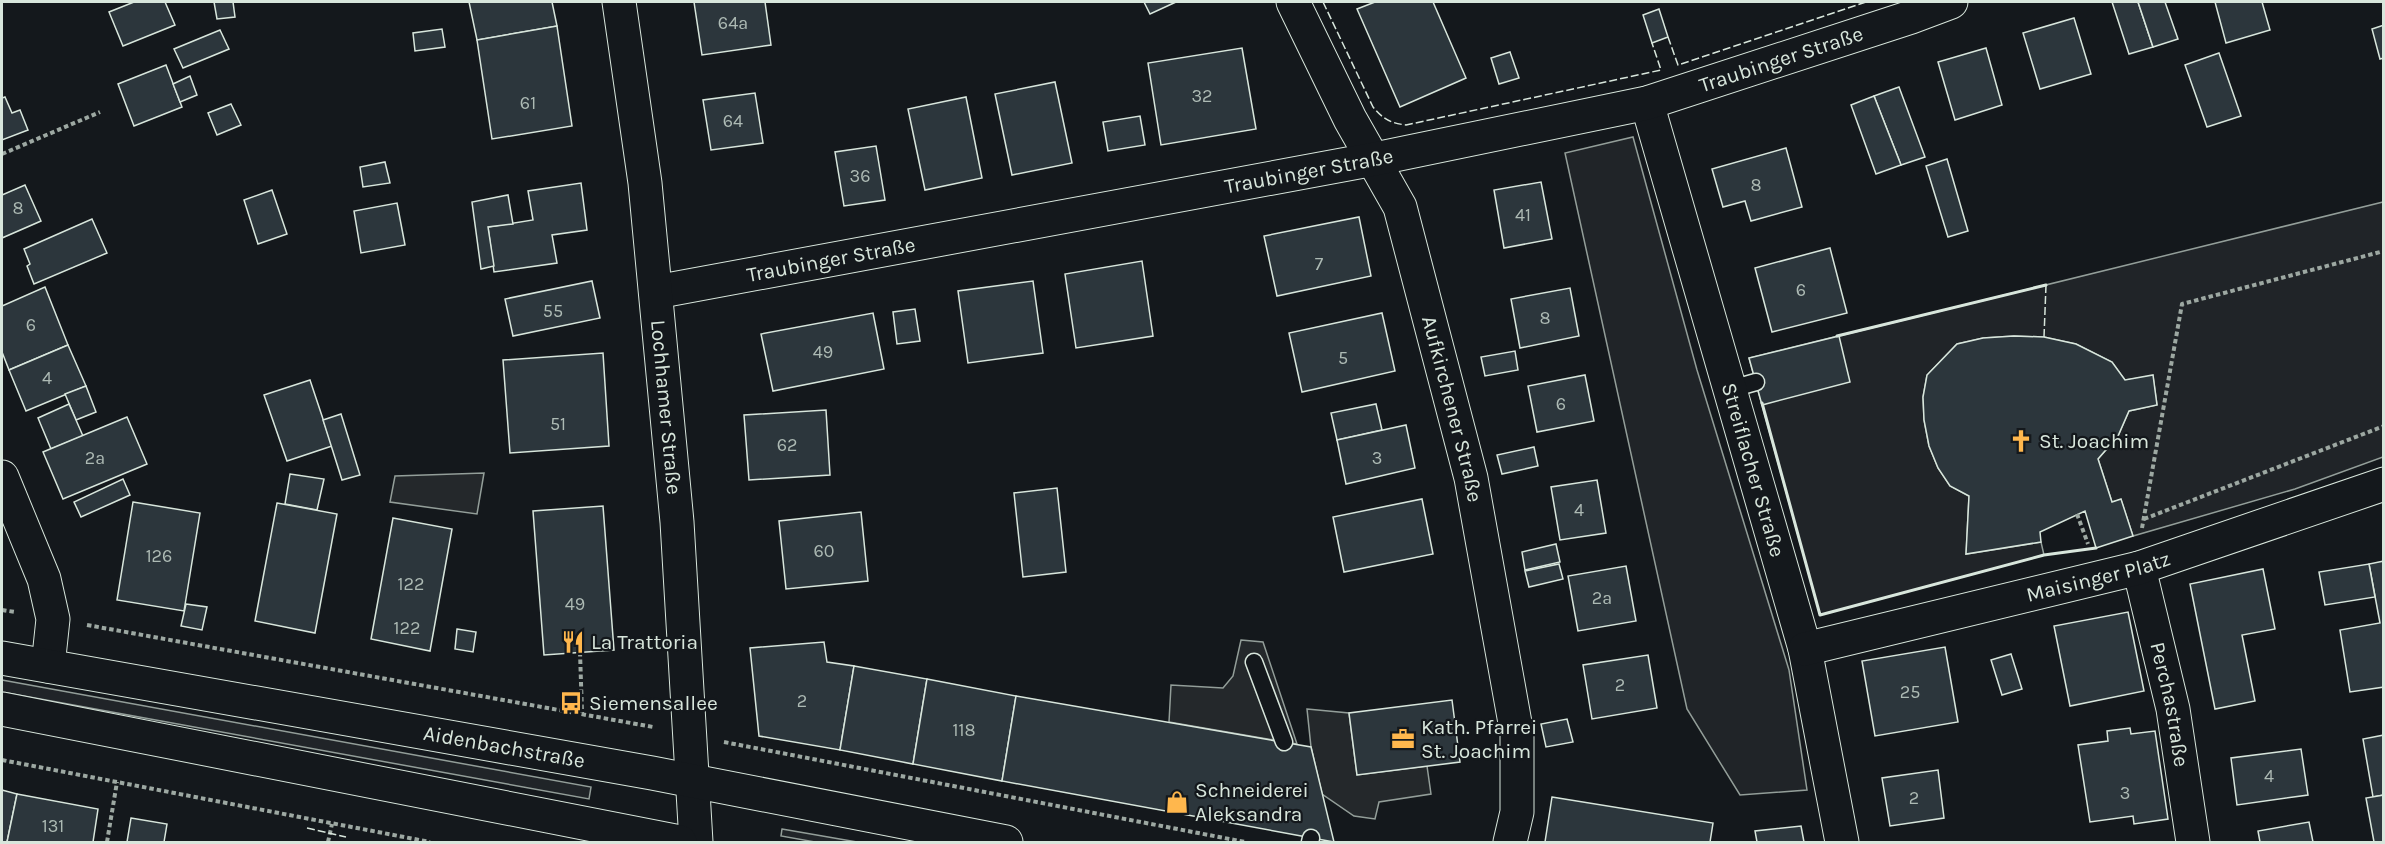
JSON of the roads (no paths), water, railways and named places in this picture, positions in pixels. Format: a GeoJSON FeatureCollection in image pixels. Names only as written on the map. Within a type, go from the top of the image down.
{"type":"FeatureCollection","features":[{"type":"Feature","properties":{"kind":"street","name":"Lochhamer Straße"},"geometry":{"type":"LineString","coordinates":[[619,2],[645,183],[677,522],[694,782],[690,833]]}},
{"type":"Feature","properties":{"kind":"street","name":"Aufkirchener Straße"},"geometry":{"type":"LineString","coordinates":[[1293,2],[1372,160],[1400,207],[1471,478],[1517,734],[1517,812],[1510,843]]}},
{"type":"Feature","properties":{"kind":"street","name":"Traubinger Straße"},"geometry":{"type":"LineString","coordinates":[[656,292],[1372,160],[1647,103],[1909,9],[1951,2]]}},
{"type":"Feature","properties":{"kind":"street","name":"Streiflacher Straße"},"geometry":{"type":"LineString","coordinates":[[1647,103],[1743,386],[1805,649],[1842,843]]}},
{"type":"Feature","properties":{"kind":"street"},"geometry":{"type":"LineString","coordinates":[[2,477],[44,579],[53,619],[48,666]]}},
{"type":"Feature","properties":{"kind":"street","name":"Maisinger Platz"},"geometry":{"type":"LineString","coordinates":[[1805,649],[2139,568],[2384,484]]}},
{"type":"Feature","properties":{"kind":"street","name":"Perchastraße"},"geometry":{"type":"LineString","coordinates":[[2139,568],[2173,709],[2193,843]]}},
{"type":"Feature","properties":{"kind":"street","name":"Aidenbachstraße"},"geometry":{"type":"LineString","coordinates":[[2,658],[694,782],[1006,843]]}},
{"type":"Feature","properties":{"kind":"street"},"geometry":{"type":"LineString","coordinates":[[2,709],[690,833]]}},
{"type":"Feature","properties":{"kind":"lane"},"geometry":{"type":"LineString","coordinates":[[1254,662],[1284,742]]}},
{"type":"Feature","properties":{"kind":"place","name":"St. Joachim"},"geometry":{"type":"Point","coordinates":[2021,441]}},
{"type":"Feature","properties":{"kind":"place","name":"La Trattoria"},"geometry":{"type":"Point","coordinates":[573,642]}},
{"type":"Feature","properties":{"kind":"place","name":"Siemensallee"},"geometry":{"type":"Point","coordinates":[571,703]}},
{"type":"Feature","properties":{"kind":"place","name":"Kath. Pfarrei St. Joachim"},"geometry":{"type":"Point","coordinates":[1403,739]}},
{"type":"Feature","properties":{"kind":"place","name":"Schneiderei Aleksandra"},"geometry":{"type":"Point","coordinates":[1177,802]}}]}
